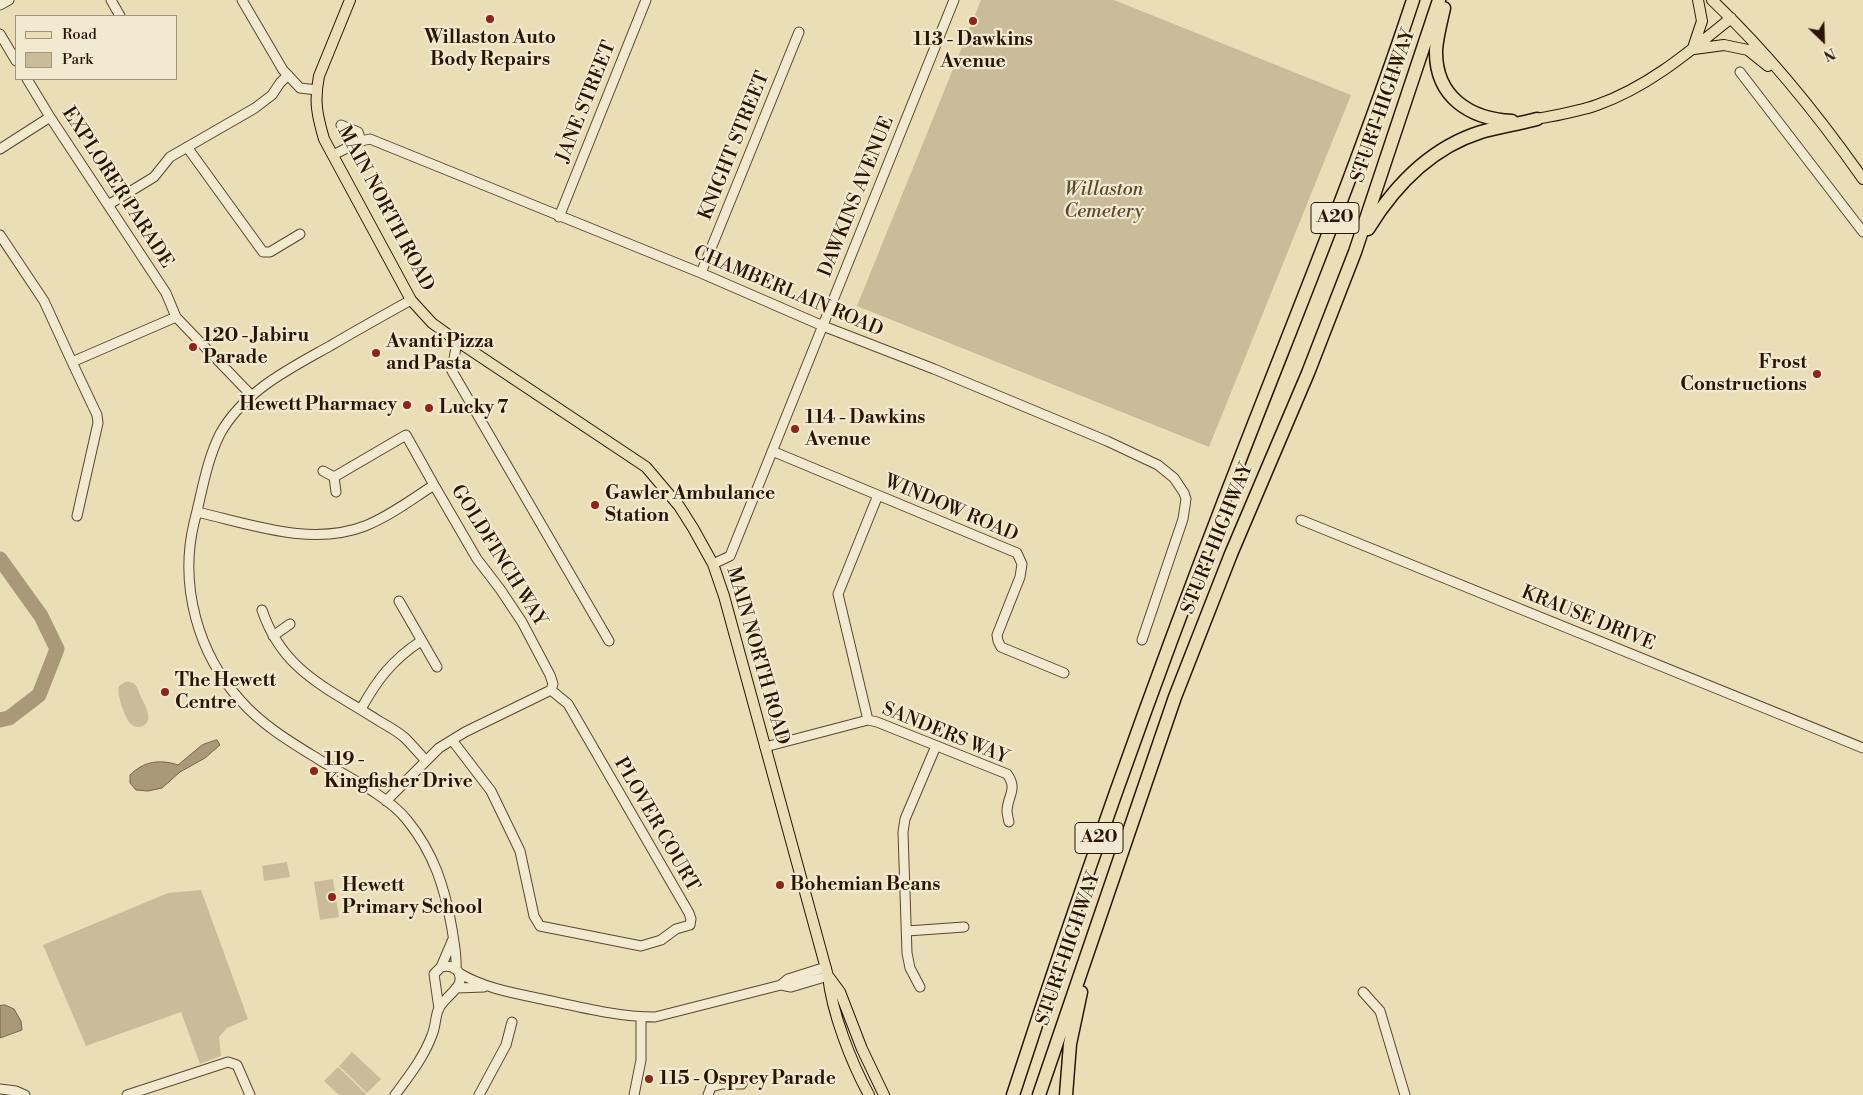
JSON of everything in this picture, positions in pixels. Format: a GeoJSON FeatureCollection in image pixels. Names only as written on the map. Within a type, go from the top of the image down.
{"type":"FeatureCollection","features":[{"type":"Feature","properties":{"kind":"highway","name":"STURT HIGHWAY"},"geometry":{"type":"LineString","coordinates":[[1013,1095],[1103,824],[1192,584],[1360,154],[1413,0]]}},
{"type":"Feature","properties":{"kind":"highway","name":"STURT HIGHWAY"},"geometry":{"type":"LineString","coordinates":[[1039,1095],[1175,697],[1231,554],[1308,373],[1355,252],[1439,0]]}},
{"type":"Feature","properties":{"kind":"highway"},"geometry":{"type":"LineString","coordinates":[[1446,0],[1436,50],[1438,67],[1448,92],[1460,105],[1482,117],[1511,121],[1537,119]]}},
{"type":"Feature","properties":{"kind":"highway"},"geometry":{"type":"LineString","coordinates":[[1355,252],[1389,198],[1406,178],[1429,159],[1468,137],[1537,119]]}},
{"type":"Feature","properties":{"kind":"highway"},"geometry":{"type":"LineString","coordinates":[[1066,1095],[1070,1044],[1094,931]]}},
{"type":"Feature","properties":{"kind":"main road","name":"MAIN NORTH ROAD"},"geometry":{"type":"LineString","coordinates":[[350,0],[319,76],[316,90],[316,112],[324,139],[411,300],[432,323],[456,341],[646,467],[679,506],[713,564],[724,596],[827,972],[830,995],[861,1080],[869,1095]]}},
{"type":"Feature","properties":{"kind":"main road"},"geometry":{"type":"LineString","coordinates":[[1693,49],[1702,21],[1698,0]]}},
{"type":"Feature","properties":{"kind":"main road"},"geometry":{"type":"LineString","coordinates":[[1712,0],[1731,18],[1789,82],[1863,179]]}},
{"type":"Feature","properties":{"kind":"main road"},"geometry":{"type":"LineString","coordinates":[[1537,119],[1580,111],[1616,98],[1652,78],[1693,49],[1731,18]]}},
{"type":"Feature","properties":{"kind":"main road"},"geometry":{"type":"LineString","coordinates":[[1693,49],[1724,45],[1748,50],[1789,82]]}},
{"type":"Feature","properties":{"kind":"main road","name":"MAIN NORTH ROAD"},"geometry":{"type":"LineString","coordinates":[[827,972],[840,992],[862,1049],[884,1095]]}},
{"type":"Feature","properties":{"kind":"street"},"geometry":{"type":"LineString","coordinates":[[0,5],[9,0]]}},
{"type":"Feature","properties":{"kind":"street"},"geometry":{"type":"LineString","coordinates":[[111,0],[119,15]]}},
{"type":"Feature","properties":{"kind":"street"},"geometry":{"type":"LineString","coordinates":[[242,0],[283,70],[300,88],[316,90]]}},
{"type":"Feature","properties":{"kind":"street","name":"JANE STREET"},"geometry":{"type":"LineString","coordinates":[[559,217],[646,0]]}},
{"type":"Feature","properties":{"kind":"street","name":"DAWKINS AVENUE"},"geometry":{"type":"LineString","coordinates":[[713,564],[730,556],[954,0]]}},
{"type":"Feature","properties":{"kind":"street","name":"KNIGHT STREET"},"geometry":{"type":"LineString","coordinates":[[701,273],[799,32]]}},
{"type":"Feature","properties":{"kind":"street"},"geometry":{"type":"LineString","coordinates":[[0,34],[15,59]]}},
{"type":"Feature","properties":{"kind":"street"},"geometry":{"type":"LineString","coordinates":[[1740,72],[1863,232]]}},
{"type":"Feature","properties":{"kind":"street"},"geometry":{"type":"LineString","coordinates":[[108,204],[154,177],[170,156],[255,108],[272,95],[288,75]]}},
{"type":"Feature","properties":{"kind":"street","name":"EXPLORER PARADE"},"geometry":{"type":"LineString","coordinates":[[28,80],[166,293],[176,317]]}},
{"type":"Feature","properties":{"kind":"street"},"geometry":{"type":"LineString","coordinates":[[0,149],[50,117]]}},
{"type":"Feature","properties":{"kind":"street"},"geometry":{"type":"LineString","coordinates":[[333,156],[361,141],[358,132],[341,125]]}},
{"type":"Feature","properties":{"kind":"street","name":"CHAMBERLAIN ROAD"},"geometry":{"type":"LineString","coordinates":[[361,141],[370,139],[701,273],[823,326],[934,369],[1108,441],[1158,465],[1174,478],[1186,499],[1183,519],[1142,640]]}},
{"type":"Feature","properties":{"kind":"street"},"geometry":{"type":"LineString","coordinates":[[187,147],[263,252],[270,252],[300,234]]}},
{"type":"Feature","properties":{"kind":"street"},"geometry":{"type":"LineString","coordinates":[[0,235],[44,301],[94,409],[98,422],[78,516]]}},
{"type":"Feature","properties":{"kind":"street"},"geometry":{"type":"LineString","coordinates":[[396,1095],[421,1057],[433,1034],[439,1009],[459,983],[457,958],[447,898],[437,868],[406,818],[386,801],[276,732],[241,701],[220,672],[198,628],[190,587],[189,547],[207,466],[220,435],[231,417],[264,384],[279,374],[411,300]]}},
{"type":"Feature","properties":{"kind":"street"},"geometry":{"type":"LineString","coordinates":[[72,362],[176,317],[252,396]]}},
{"type":"Feature","properties":{"kind":"street"},"geometry":{"type":"LineString","coordinates":[[456,341],[452,371],[608,641]]}},
{"type":"Feature","properties":{"kind":"street"},"geometry":{"type":"LineString","coordinates":[[334,477],[406,435],[434,485]]}},
{"type":"Feature","properties":{"kind":"street","name":"WINDOW ROAD"},"geometry":{"type":"LineString","coordinates":[[772,451],[1017,553],[1022,564],[1020,577],[997,635],[998,641],[1001,647],[1064,673]]}},
{"type":"Feature","properties":{"kind":"street"},"geometry":{"type":"LineString","coordinates":[[323,471],[334,477]]}},
{"type":"Feature","properties":{"kind":"street"},"geometry":{"type":"LineString","coordinates":[[334,477],[336,492]]}},
{"type":"Feature","properties":{"kind":"street","name":"GOLDFINCH WAY"},"geometry":{"type":"LineString","coordinates":[[197,512],[283,532],[305,535],[330,534],[354,530],[367,525],[434,485],[477,559],[500,588],[522,622],[550,675],[553,684],[551,690]]}},
{"type":"Feature","properties":{"kind":"street"},"geometry":{"type":"LineString","coordinates":[[868,720],[838,594],[878,495]]}},
{"type":"Feature","properties":{"kind":"street","name":"KRAUSE DRIVE"},"geometry":{"type":"LineString","coordinates":[[1301,520],[1863,748]]}},
{"type":"Feature","properties":{"kind":"street"},"geometry":{"type":"LineString","coordinates":[[399,601],[437,667]]}},
{"type":"Feature","properties":{"kind":"street"},"geometry":{"type":"LineString","coordinates":[[262,610],[268,627],[280,649],[303,671],[315,681],[404,737],[426,760]]}},
{"type":"Feature","properties":{"kind":"street"},"geometry":{"type":"LineString","coordinates":[[273,636],[290,624]]}},
{"type":"Feature","properties":{"kind":"street"},"geometry":{"type":"LineString","coordinates":[[361,709],[376,682],[391,664],[421,641]]}},
{"type":"Feature","properties":{"kind":"street"},"geometry":{"type":"LineString","coordinates":[[386,801],[439,748],[465,732],[551,690]]}},
{"type":"Feature","properties":{"kind":"street","name":"PLOVER COURT"},"geometry":{"type":"LineString","coordinates":[[452,740],[491,791],[520,851],[534,916],[540,926],[641,946],[661,940],[676,929],[690,925],[691,919],[568,704],[551,690]]}},
{"type":"Feature","properties":{"kind":"street","name":"SANDERS WAY"},"geometry":{"type":"LineString","coordinates":[[765,747],[868,720],[1008,774],[1013,788],[1007,808],[1009,822]]}},
{"type":"Feature","properties":{"kind":"street"},"geometry":{"type":"LineString","coordinates":[[920,987],[910,968],[908,953],[903,832],[905,819],[936,746]]}},
{"type":"Feature","properties":{"kind":"street"},"geometry":{"type":"LineString","coordinates":[[907,931],[964,927]]}},
{"type":"Feature","properties":{"kind":"street"},"geometry":{"type":"LineString","coordinates":[[439,1009],[434,974],[441,966],[453,938]]}},
{"type":"Feature","properties":{"kind":"street"},"geometry":{"type":"LineString","coordinates":[[441,966],[447,965],[472,982],[489,987],[578,1007],[641,1017],[655,1016],[781,985],[791,987],[827,972]]}},
{"type":"Feature","properties":{"kind":"street"},"geometry":{"type":"LineString","coordinates":[[434,983],[442,991],[489,987]]}},
{"type":"Feature","properties":{"kind":"street"},"geometry":{"type":"LineString","coordinates":[[1363,992],[1380,1011],[1406,1095]]}},
{"type":"Feature","properties":{"kind":"street"},"geometry":{"type":"LineString","coordinates":[[634,1095],[641,1060],[641,1017]]}},
{"type":"Feature","properties":{"kind":"street"},"geometry":{"type":"LineString","coordinates":[[479,1095],[506,1045],[512,1022]]}},
{"type":"Feature","properties":{"kind":"street"},"geometry":{"type":"LineString","coordinates":[[127,1095],[228,1062],[237,1065],[250,1095]]}},
{"type":"Feature","properties":{"kind":"street"},"geometry":{"type":"LineString","coordinates":[[708,1095],[711,1088],[722,1084],[742,1084]]}},
{"type":"Feature","properties":{"kind":"street"},"geometry":{"type":"LineString","coordinates":[[0,1089],[16,1091],[25,1095]]}},
{"type":"Feature","properties":{"kind":"green space","name":"Willaston Cemetery"},"geometry":{"type":"Polygon","coordinates":[[[981,0],[1114,0],[1351,95],[1209,447],[857,306],[981,0]]]}},
{"type":"Feature","properties":{"kind":"green space"},"geometry":{"type":"Polygon","coordinates":[[[125,682],[131,682],[135,685],[146,707],[148,720],[142,727],[137,727],[129,722],[122,706],[118,689],[125,682]]]}},
{"type":"Feature","properties":{"kind":"green space"},"geometry":{"type":"Polygon","coordinates":[[[287,862],[290,877],[264,881],[262,866],[287,862]]]}},
{"type":"Feature","properties":{"kind":"green space"},"geometry":{"type":"Polygon","coordinates":[[[333,879],[339,917],[320,920],[314,882],[333,879]]]}},
{"type":"Feature","properties":{"kind":"green space"},"geometry":{"type":"Polygon","coordinates":[[[201,890],[248,1019],[227,1028],[219,1037],[221,1056],[200,1064],[181,1012],[86,1046],[43,945],[168,893],[201,890]]]}},
{"type":"Feature","properties":{"kind":"green space"},"geometry":{"type":"Polygon","coordinates":[[[352,1052],[381,1079],[367,1093],[339,1066],[352,1052]]]}},
{"type":"Feature","properties":{"kind":"green space"},"geometry":{"type":"Polygon","coordinates":[[[338,1067],[365,1095],[339,1095],[324,1081],[338,1067]]]}},
{"type":"Feature","properties":{"kind":"shaded area"},"geometry":{"type":"Polygon","coordinates":[[[217,740],[220,745],[205,758],[180,772],[162,788],[148,791],[136,790],[130,783],[130,775],[147,764],[165,762],[178,765],[202,745],[217,740]]]}},
{"type":"Feature","properties":{"kind":"shaded area"},"geometry":{"type":"Polygon","coordinates":[[[5,1005],[14,1009],[21,1021],[22,1030],[0,1038],[0,1006],[5,1005]]]}},
{"type":"Feature","properties":{"kind":"waterway"},"geometry":{"type":"LineString","coordinates":[[0,559],[41,616],[57,649],[39,695],[9,718],[0,720]]}},
{"type":"Feature","properties":{"kind":"place","name":"Willaston Auto Body Repairs"},"geometry":{"type":"Point","coordinates":[490,19]}},
{"type":"Feature","properties":{"kind":"place","name":"113 - Dawkins Avenue"},"geometry":{"type":"Point","coordinates":[973,21]}},
{"type":"Feature","properties":{"kind":"place","name":"120 - Jabiru Parade"},"geometry":{"type":"Point","coordinates":[193,347]}},
{"type":"Feature","properties":{"kind":"place","name":"Avanti Pizza and Pasta"},"geometry":{"type":"Point","coordinates":[376,353]}},
{"type":"Feature","properties":{"kind":"place","name":"Frost Constructions"},"geometry":{"type":"Point","coordinates":[1817,374]}},
{"type":"Feature","properties":{"kind":"place","name":"Hewett Pharmacy"},"geometry":{"type":"Point","coordinates":[407,405]}},
{"type":"Feature","properties":{"kind":"place","name":"Lucky 7"},"geometry":{"type":"Point","coordinates":[429,408]}},
{"type":"Feature","properties":{"kind":"place","name":"114 - Dawkins Avenue"},"geometry":{"type":"Point","coordinates":[795,429]}},
{"type":"Feature","properties":{"kind":"place","name":"Gawler Ambulance Station"},"geometry":{"type":"Point","coordinates":[595,505]}},
{"type":"Feature","properties":{"kind":"place","name":"The Hewett Centre"},"geometry":{"type":"Point","coordinates":[165,692]}},
{"type":"Feature","properties":{"kind":"place","name":"119 - Kingfisher Drive"},"geometry":{"type":"Point","coordinates":[314,771]}},
{"type":"Feature","properties":{"kind":"place","name":"Bohemian Beans"},"geometry":{"type":"Point","coordinates":[780,885]}},
{"type":"Feature","properties":{"kind":"place","name":"Hewett Primary School"},"geometry":{"type":"Point","coordinates":[332,897]}},
{"type":"Feature","properties":{"kind":"place","name":"115 - Osprey Parade"},"geometry":{"type":"Point","coordinates":[649,1079]}}]}
